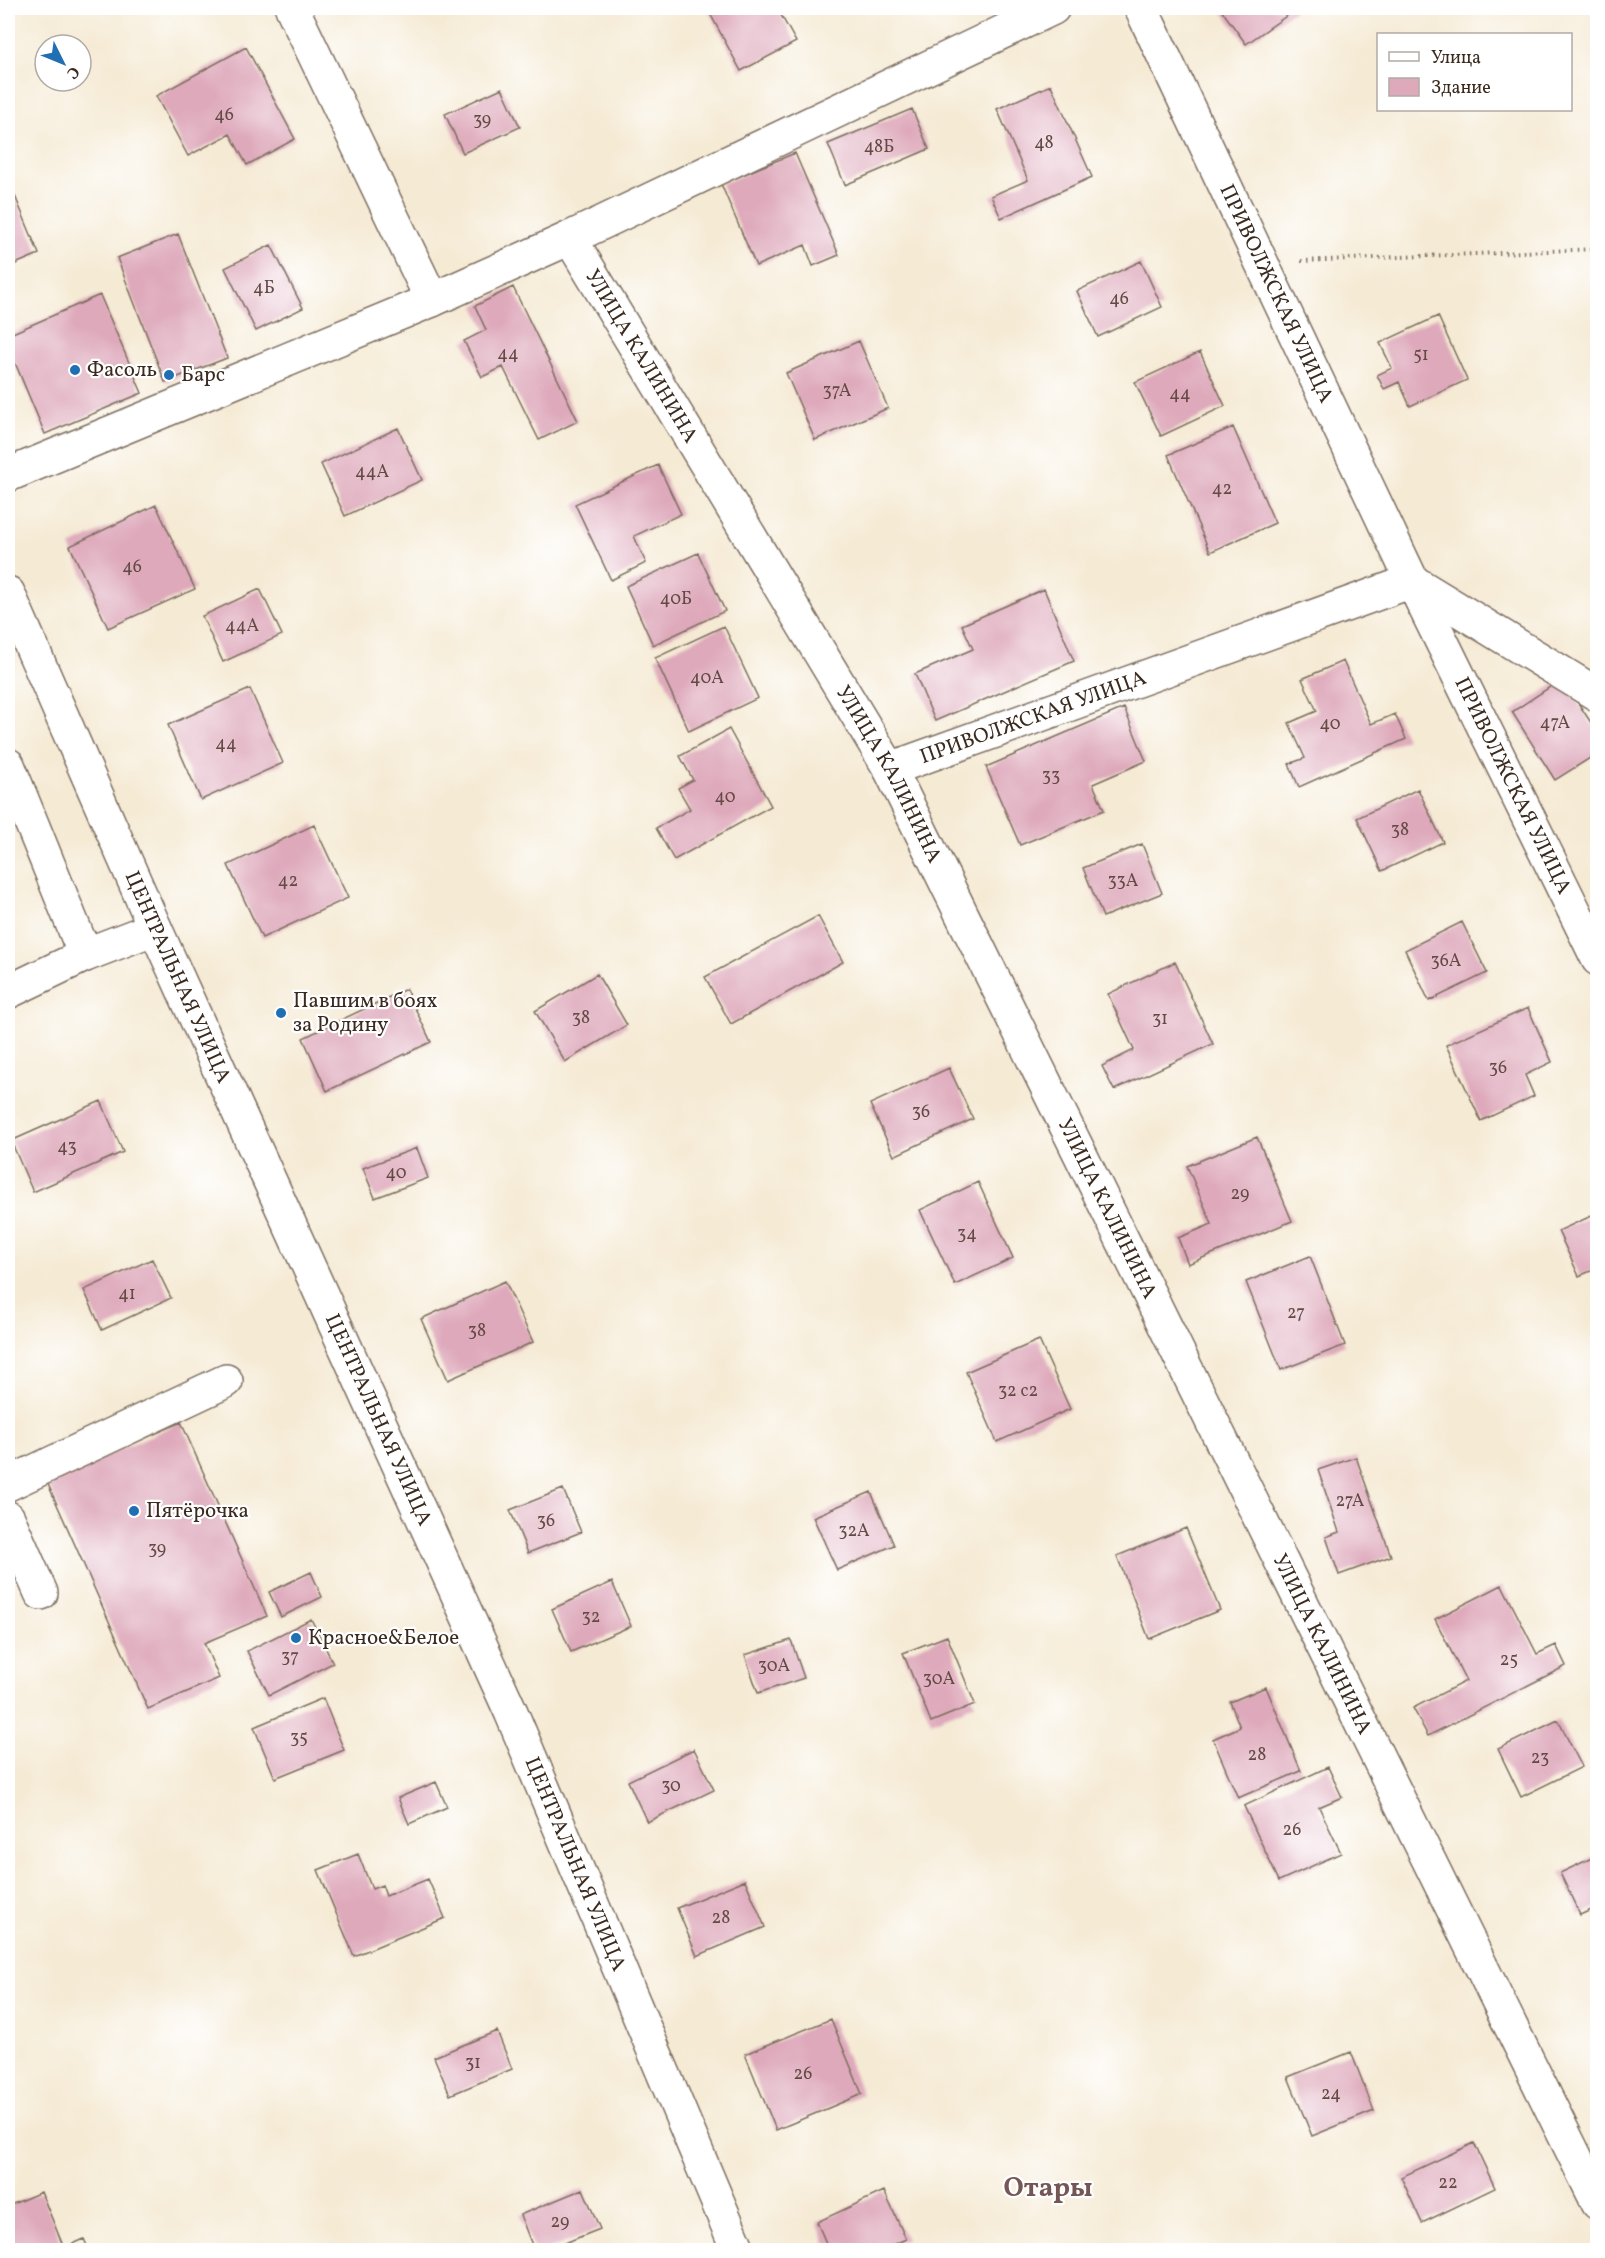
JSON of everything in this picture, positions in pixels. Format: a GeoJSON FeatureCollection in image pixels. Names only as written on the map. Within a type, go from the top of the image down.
{"type":"FeatureCollection","features":[{"type":"Feature","properties":{"kind":"street"},"geometry":{"type":"LineString","coordinates":[[292,8],[432,300]]}},
{"type":"Feature","properties":{"kind":"street"},"geometry":{"type":"LineString","coordinates":[[8,475],[432,300],[570,238],[1053,8]]}},
{"type":"Feature","properties":{"kind":"street","name":"ПРИВОЛЖСКАЯ УЛИЦА"},"geometry":{"type":"LineString","coordinates":[[1141,8],[1412,581],[1598,958]]}},
{"type":"Feature","properties":{"kind":"street","name":"УЛИЦА КАЛИНИНА"},"geometry":{"type":"LineString","coordinates":[[570,238],[890,769],[1598,2203]]}},
{"type":"Feature","properties":{"kind":"street"},"geometry":{"type":"LineString","coordinates":[[1412,581],[1598,695]]}},
{"type":"Feature","properties":{"kind":"street","name":"ПРИВОЛЖСКАЯ УЛИЦА"},"geometry":{"type":"LineString","coordinates":[[890,769],[1412,581]]}},
{"type":"Feature","properties":{"kind":"street","name":"ЦЕНТРАЛЬНАЯ УЛИЦА"},"geometry":{"type":"LineString","coordinates":[[8,593],[155,928],[511,1712],[738,2250]]}},
{"type":"Feature","properties":{"kind":"street"},"geometry":{"type":"LineString","coordinates":[[8,765],[85,955]]}},
{"type":"Feature","properties":{"kind":"street"},"geometry":{"type":"LineString","coordinates":[[8,992],[85,955],[155,928]]}},
{"type":"Feature","properties":{"kind":"street"},"geometry":{"type":"LineString","coordinates":[[8,1484],[226,1381]]}},
{"type":"Feature","properties":{"kind":"street"},"geometry":{"type":"LineString","coordinates":[[8,1518],[41,1593]]}},
{"type":"Feature","properties":{"kind":"path"},"geometry":{"type":"LineString","coordinates":[[1262,263],[1598,249]]}},
{"type":"Feature","properties":{"kind":"building"},"geometry":{"type":"Polygon","coordinates":[[[707,8],[777,8],[796,42],[741,71],[707,8]]]}},
{"type":"Feature","properties":{"kind":"building"},"geometry":{"type":"Polygon","coordinates":[[[1220,8],[1294,8],[1295,10],[1246,44],[1220,8]]]}},
{"type":"Feature","properties":{"kind":"building"},"geometry":{"type":"Polygon","coordinates":[[[246,47],[295,139],[247,165],[230,134],[188,156],[156,96],[246,47]]]}},
{"type":"Feature","properties":{"kind":"building"},"geometry":{"type":"Polygon","coordinates":[[[1051,85],[1092,177],[1001,218],[991,196],[1028,180],[997,109],[1051,85]]]}},
{"type":"Feature","properties":{"kind":"building"},"geometry":{"type":"Polygon","coordinates":[[[502,88],[520,127],[463,153],[445,114],[502,88]]]}},
{"type":"Feature","properties":{"kind":"building"},"geometry":{"type":"Polygon","coordinates":[[[912,109],[929,149],[845,185],[828,144],[912,109]]]}},
{"type":"Feature","properties":{"kind":"building"},"geometry":{"type":"Polygon","coordinates":[[[795,153],[839,255],[813,266],[805,245],[756,266],[721,184],[795,153]]]}},
{"type":"Feature","properties":{"kind":"building"},"geometry":{"type":"Polygon","coordinates":[[[8,179],[39,254],[8,267],[8,179]]]}},
{"type":"Feature","properties":{"kind":"building"},"geometry":{"type":"Polygon","coordinates":[[[178,234],[227,358],[165,382],[117,258],[178,234]]]}},
{"type":"Feature","properties":{"kind":"building"},"geometry":{"type":"Polygon","coordinates":[[[271,245],[303,308],[256,331],[225,268],[271,245]]]}},
{"type":"Feature","properties":{"kind":"building"},"geometry":{"type":"Polygon","coordinates":[[[1141,261],[1162,307],[1098,337],[1077,291],[1141,261]]]}},
{"type":"Feature","properties":{"kind":"building"},"geometry":{"type":"Polygon","coordinates":[[[513,287],[578,421],[539,440],[503,367],[482,377],[464,341],[486,330],[475,306],[513,287]]]}},
{"type":"Feature","properties":{"kind":"building","name":"Фасоль"},"geometry":{"type":"Polygon","coordinates":[[[100,295],[142,393],[45,434],[8,346],[8,335],[100,295]]]}},
{"type":"Feature","properties":{"kind":"building"},"geometry":{"type":"Polygon","coordinates":[[[1438,316],[1467,380],[1410,406],[1399,382],[1384,389],[1377,375],[1392,368],[1380,343],[1438,316]]]}},
{"type":"Feature","properties":{"kind":"building"},"geometry":{"type":"Polygon","coordinates":[[[859,341],[888,408],[815,440],[786,373],[859,341]]]}},
{"type":"Feature","properties":{"kind":"building"},"geometry":{"type":"Polygon","coordinates":[[[1200,352],[1225,406],[1161,436],[1135,382],[1200,352]]]}},
{"type":"Feature","properties":{"kind":"building"},"geometry":{"type":"Polygon","coordinates":[[[1233,427],[1275,523],[1210,552],[1168,455],[1233,427]]]}},
{"type":"Feature","properties":{"kind":"building"},"geometry":{"type":"Polygon","coordinates":[[[398,428],[422,480],[345,516],[321,464],[398,428]]]}},
{"type":"Feature","properties":{"kind":"building"},"geometry":{"type":"Polygon","coordinates":[[[658,465],[681,514],[634,536],[646,563],[611,580],[575,504],[658,465]]]}},
{"type":"Feature","properties":{"kind":"building"},"geometry":{"type":"Polygon","coordinates":[[[156,505],[195,589],[108,628],[70,546],[156,505]]]}},
{"type":"Feature","properties":{"kind":"building"},"geometry":{"type":"Polygon","coordinates":[[[698,553],[725,611],[653,645],[626,586],[698,553]]]}},
{"type":"Feature","properties":{"kind":"building"},"geometry":{"type":"Polygon","coordinates":[[[260,589],[282,635],[223,662],[202,616],[260,589]]]}},
{"type":"Feature","properties":{"kind":"building"},"geometry":{"type":"Polygon","coordinates":[[[1044,589],[1074,661],[935,721],[915,674],[973,649],[962,625],[1044,589]]]}},
{"type":"Feature","properties":{"kind":"building"},"geometry":{"type":"Polygon","coordinates":[[[724,626],[758,698],[689,731],[655,658],[724,626]]]}},
{"type":"Feature","properties":{"kind":"building"},"geometry":{"type":"Polygon","coordinates":[[[1343,661],[1371,724],[1395,714],[1406,739],[1299,787],[1289,764],[1305,758],[1289,723],[1317,711],[1302,679],[1343,661]]]}},
{"type":"Feature","properties":{"kind":"building"},"geometry":{"type":"Polygon","coordinates":[[[1562,679],[1598,733],[1598,753],[1555,780],[1512,712],[1562,679]]]}},
{"type":"Feature","properties":{"kind":"building"},"geometry":{"type":"Polygon","coordinates":[[[250,689],[283,763],[201,800],[168,725],[250,689]]]}},
{"type":"Feature","properties":{"kind":"building"},"geometry":{"type":"Polygon","coordinates":[[[1124,708],[1146,761],[1093,784],[1104,810],[1020,845],[986,767],[1124,708]]]}},
{"type":"Feature","properties":{"kind":"building"},"geometry":{"type":"Polygon","coordinates":[[[729,729],[771,806],[674,860],[656,828],[690,809],[678,788],[693,780],[680,756],[729,729]]]}},
{"type":"Feature","properties":{"kind":"building"},"geometry":{"type":"Polygon","coordinates":[[[1418,789],[1443,842],[1382,871],[1357,818],[1418,789]]]}},
{"type":"Feature","properties":{"kind":"building"},"geometry":{"type":"Polygon","coordinates":[[[314,825],[348,898],[262,938],[228,865],[314,825]]]}},
{"type":"Feature","properties":{"kind":"building"},"geometry":{"type":"Polygon","coordinates":[[[1142,844],[1162,893],[1103,917],[1083,868],[1142,844]]]}},
{"type":"Feature","properties":{"kind":"building"},"geometry":{"type":"Polygon","coordinates":[[[818,916],[843,962],[731,1024],[705,977],[818,916]]]}},
{"type":"Feature","properties":{"kind":"building"},"geometry":{"type":"Polygon","coordinates":[[[1462,922],[1487,973],[1429,1001],[1405,950],[1462,922]]]}},
{"type":"Feature","properties":{"kind":"building"},"geometry":{"type":"Polygon","coordinates":[[[1175,962],[1213,1044],[1114,1090],[1102,1066],[1134,1050],[1108,994],[1175,962]]]}},
{"type":"Feature","properties":{"kind":"building"},"geometry":{"type":"Polygon","coordinates":[[[597,974],[627,1025],[565,1062],[535,1011],[597,974]]]}},
{"type":"Feature","properties":{"kind":"building"},"geometry":{"type":"Polygon","coordinates":[[[406,989],[431,1042],[327,1091],[303,1038],[406,989]]]}},
{"type":"Feature","properties":{"kind":"building"},"geometry":{"type":"Polygon","coordinates":[[[1528,1008],[1552,1062],[1525,1075],[1534,1096],[1481,1121],[1446,1045],[1528,1008]]]}},
{"type":"Feature","properties":{"kind":"building"},"geometry":{"type":"Polygon","coordinates":[[[949,1068],[973,1119],[894,1156],[870,1104],[949,1068]]]}},
{"type":"Feature","properties":{"kind":"building"},"geometry":{"type":"Polygon","coordinates":[[[101,1101],[123,1152],[33,1192],[11,1141],[101,1101]]]}},
{"type":"Feature","properties":{"kind":"building"},"geometry":{"type":"Polygon","coordinates":[[[1257,1137],[1292,1221],[1188,1264],[1178,1238],[1212,1224],[1187,1166],[1257,1137]]]}},
{"type":"Feature","properties":{"kind":"building"},"geometry":{"type":"Polygon","coordinates":[[[417,1148],[428,1178],[375,1198],[363,1168],[417,1148]]]}},
{"type":"Feature","properties":{"kind":"building"},"geometry":{"type":"Polygon","coordinates":[[[978,1182],[1013,1258],[955,1285],[920,1210],[978,1182]]]}},
{"type":"Feature","properties":{"kind":"building"},"geometry":{"type":"Polygon","coordinates":[[[1598,1213],[1598,1268],[1579,1276],[1558,1231],[1598,1213]]]}},
{"type":"Feature","properties":{"kind":"building"},"geometry":{"type":"Polygon","coordinates":[[[1310,1256],[1345,1345],[1281,1370],[1246,1282],[1310,1256]]]}},
{"type":"Feature","properties":{"kind":"building"},"geometry":{"type":"Polygon","coordinates":[[[152,1259],[171,1298],[102,1330],[84,1290],[152,1259]]]}},
{"type":"Feature","properties":{"kind":"building"},"geometry":{"type":"Polygon","coordinates":[[[505,1281],[533,1342],[448,1380],[421,1319],[505,1281]]]}},
{"type":"Feature","properties":{"kind":"building"},"geometry":{"type":"Polygon","coordinates":[[[1039,1340],[1070,1409],[997,1442],[966,1372],[1039,1340]]]}},
{"type":"Feature","properties":{"kind":"building"},"geometry":{"type":"Polygon","coordinates":[[[181,1422],[267,1616],[204,1643],[219,1678],[148,1709],[47,1482],[181,1422]]]}},
{"type":"Feature","properties":{"kind":"building"},"geometry":{"type":"Polygon","coordinates":[[[1356,1457],[1391,1556],[1339,1575],[1326,1537],[1339,1532],[1318,1470],[1356,1457]]]}},
{"type":"Feature","properties":{"kind":"building"},"geometry":{"type":"Polygon","coordinates":[[[563,1489],[581,1532],[528,1553],[510,1510],[563,1489]]]}},
{"type":"Feature","properties":{"kind":"building"},"geometry":{"type":"Polygon","coordinates":[[[871,1492],[894,1545],[837,1570],[813,1517],[871,1492]]]}},
{"type":"Feature","properties":{"kind":"building"},"geometry":{"type":"Polygon","coordinates":[[[1186,1528],[1220,1610],[1149,1639],[1117,1556],[1186,1528]]]}},
{"type":"Feature","properties":{"kind":"building"},"geometry":{"type":"Polygon","coordinates":[[[311,1572],[322,1597],[281,1617],[269,1592],[311,1572]]]}},
{"type":"Feature","properties":{"kind":"building"},"geometry":{"type":"Polygon","coordinates":[[[612,1582],[631,1626],[571,1652],[552,1609],[612,1582]]]}},
{"type":"Feature","properties":{"kind":"building"},"geometry":{"type":"Polygon","coordinates":[[[1502,1585],[1537,1654],[1556,1645],[1566,1666],[1428,1736],[1413,1708],[1466,1681],[1435,1619],[1502,1585]]]}},
{"type":"Feature","properties":{"kind":"building"},"geometry":{"type":"Polygon","coordinates":[[[311,1619],[333,1663],[269,1695],[247,1651],[311,1619]]]}},
{"type":"Feature","properties":{"kind":"building"},"geometry":{"type":"Polygon","coordinates":[[[947,1636],[975,1704],[931,1722],[903,1653],[947,1636]]]}},
{"type":"Feature","properties":{"kind":"building"},"geometry":{"type":"Polygon","coordinates":[[[791,1640],[804,1678],[758,1693],[745,1655],[791,1640]]]}},
{"type":"Feature","properties":{"kind":"building"},"geometry":{"type":"Polygon","coordinates":[[[1266,1687],[1301,1771],[1238,1798],[1213,1739],[1240,1727],[1230,1702],[1266,1687]]]}},
{"type":"Feature","properties":{"kind":"building"},"geometry":{"type":"Polygon","coordinates":[[[323,1698],[344,1750],[275,1778],[254,1727],[323,1698]]]}},
{"type":"Feature","properties":{"kind":"building"},"geometry":{"type":"Polygon","coordinates":[[[1558,1720],[1582,1767],[1521,1797],[1498,1749],[1558,1720]]]}},
{"type":"Feature","properties":{"kind":"building"},"geometry":{"type":"Polygon","coordinates":[[[694,1749],[714,1790],[647,1822],[628,1781],[694,1749]]]}},
{"type":"Feature","properties":{"kind":"building"},"geometry":{"type":"Polygon","coordinates":[[[1328,1767],[1342,1797],[1319,1807],[1341,1853],[1279,1881],[1244,1806],[1328,1767]]]}},
{"type":"Feature","properties":{"kind":"building"},"geometry":{"type":"Polygon","coordinates":[[[436,1782],[447,1807],[409,1824],[398,1798],[436,1782]]]}},
{"type":"Feature","properties":{"kind":"building"},"geometry":{"type":"Polygon","coordinates":[[[358,1854],[372,1889],[382,1885],[386,1896],[428,1879],[445,1918],[354,1956],[318,1870],[358,1854]]]}},
{"type":"Feature","properties":{"kind":"building"},"geometry":{"type":"Polygon","coordinates":[[[1598,1855],[1598,1907],[1580,1915],[1560,1873],[1598,1855]]]}},
{"type":"Feature","properties":{"kind":"building"},"geometry":{"type":"Polygon","coordinates":[[[745,1880],[765,1927],[697,1956],[677,1908],[745,1880]]]}},
{"type":"Feature","properties":{"kind":"building"},"geometry":{"type":"Polygon","coordinates":[[[831,2019],[862,2094],[776,2130],[745,2054],[831,2019]]]}},
{"type":"Feature","properties":{"kind":"building"},"geometry":{"type":"Polygon","coordinates":[[[497,2031],[512,2069],[450,2095],[434,2057],[497,2031]]]}},
{"type":"Feature","properties":{"kind":"building"},"geometry":{"type":"Polygon","coordinates":[[[1351,2052],[1374,2111],[1312,2136],[1288,2077],[1351,2052]]]}},
{"type":"Feature","properties":{"kind":"building"},"geometry":{"type":"Polygon","coordinates":[[[1474,2143],[1495,2188],[1422,2223],[1401,2177],[1474,2143]]]}},
{"type":"Feature","properties":{"kind":"building"},"geometry":{"type":"Polygon","coordinates":[[[583,2189],[600,2229],[547,2250],[534,2250],[520,2215],[583,2189]]]}},
{"type":"Feature","properties":{"kind":"building"},"geometry":{"type":"Polygon","coordinates":[[[884,2191],[906,2239],[881,2250],[829,2250],[817,2222],[884,2191]]]}},
{"type":"Feature","properties":{"kind":"building"},"geometry":{"type":"Polygon","coordinates":[[[41,2192],[64,2248],[84,2239],[89,2250],[8,2250],[8,2206],[41,2192]]]}},
{"type":"Feature","properties":{"kind":"place","name":"Фасоль"},"geometry":{"type":"Point","coordinates":[75,370]}},
{"type":"Feature","properties":{"kind":"place","name":"Барс"},"geometry":{"type":"Point","coordinates":[169,375]}},
{"type":"Feature","properties":{"kind":"place","name":"Павшим в боях за Родину"},"geometry":{"type":"Point","coordinates":[281,1013]}},
{"type":"Feature","properties":{"kind":"place","name":"Пятёрочка"},"geometry":{"type":"Point","coordinates":[134,1511]}},
{"type":"Feature","properties":{"kind":"place","name":"Красное&Белое"},"geometry":{"type":"Point","coordinates":[296,1638]}},
{"type":"Feature","properties":{"kind":"district","name":"Отары"},"geometry":{"type":"Point","coordinates":[1048,2189]}}]}
